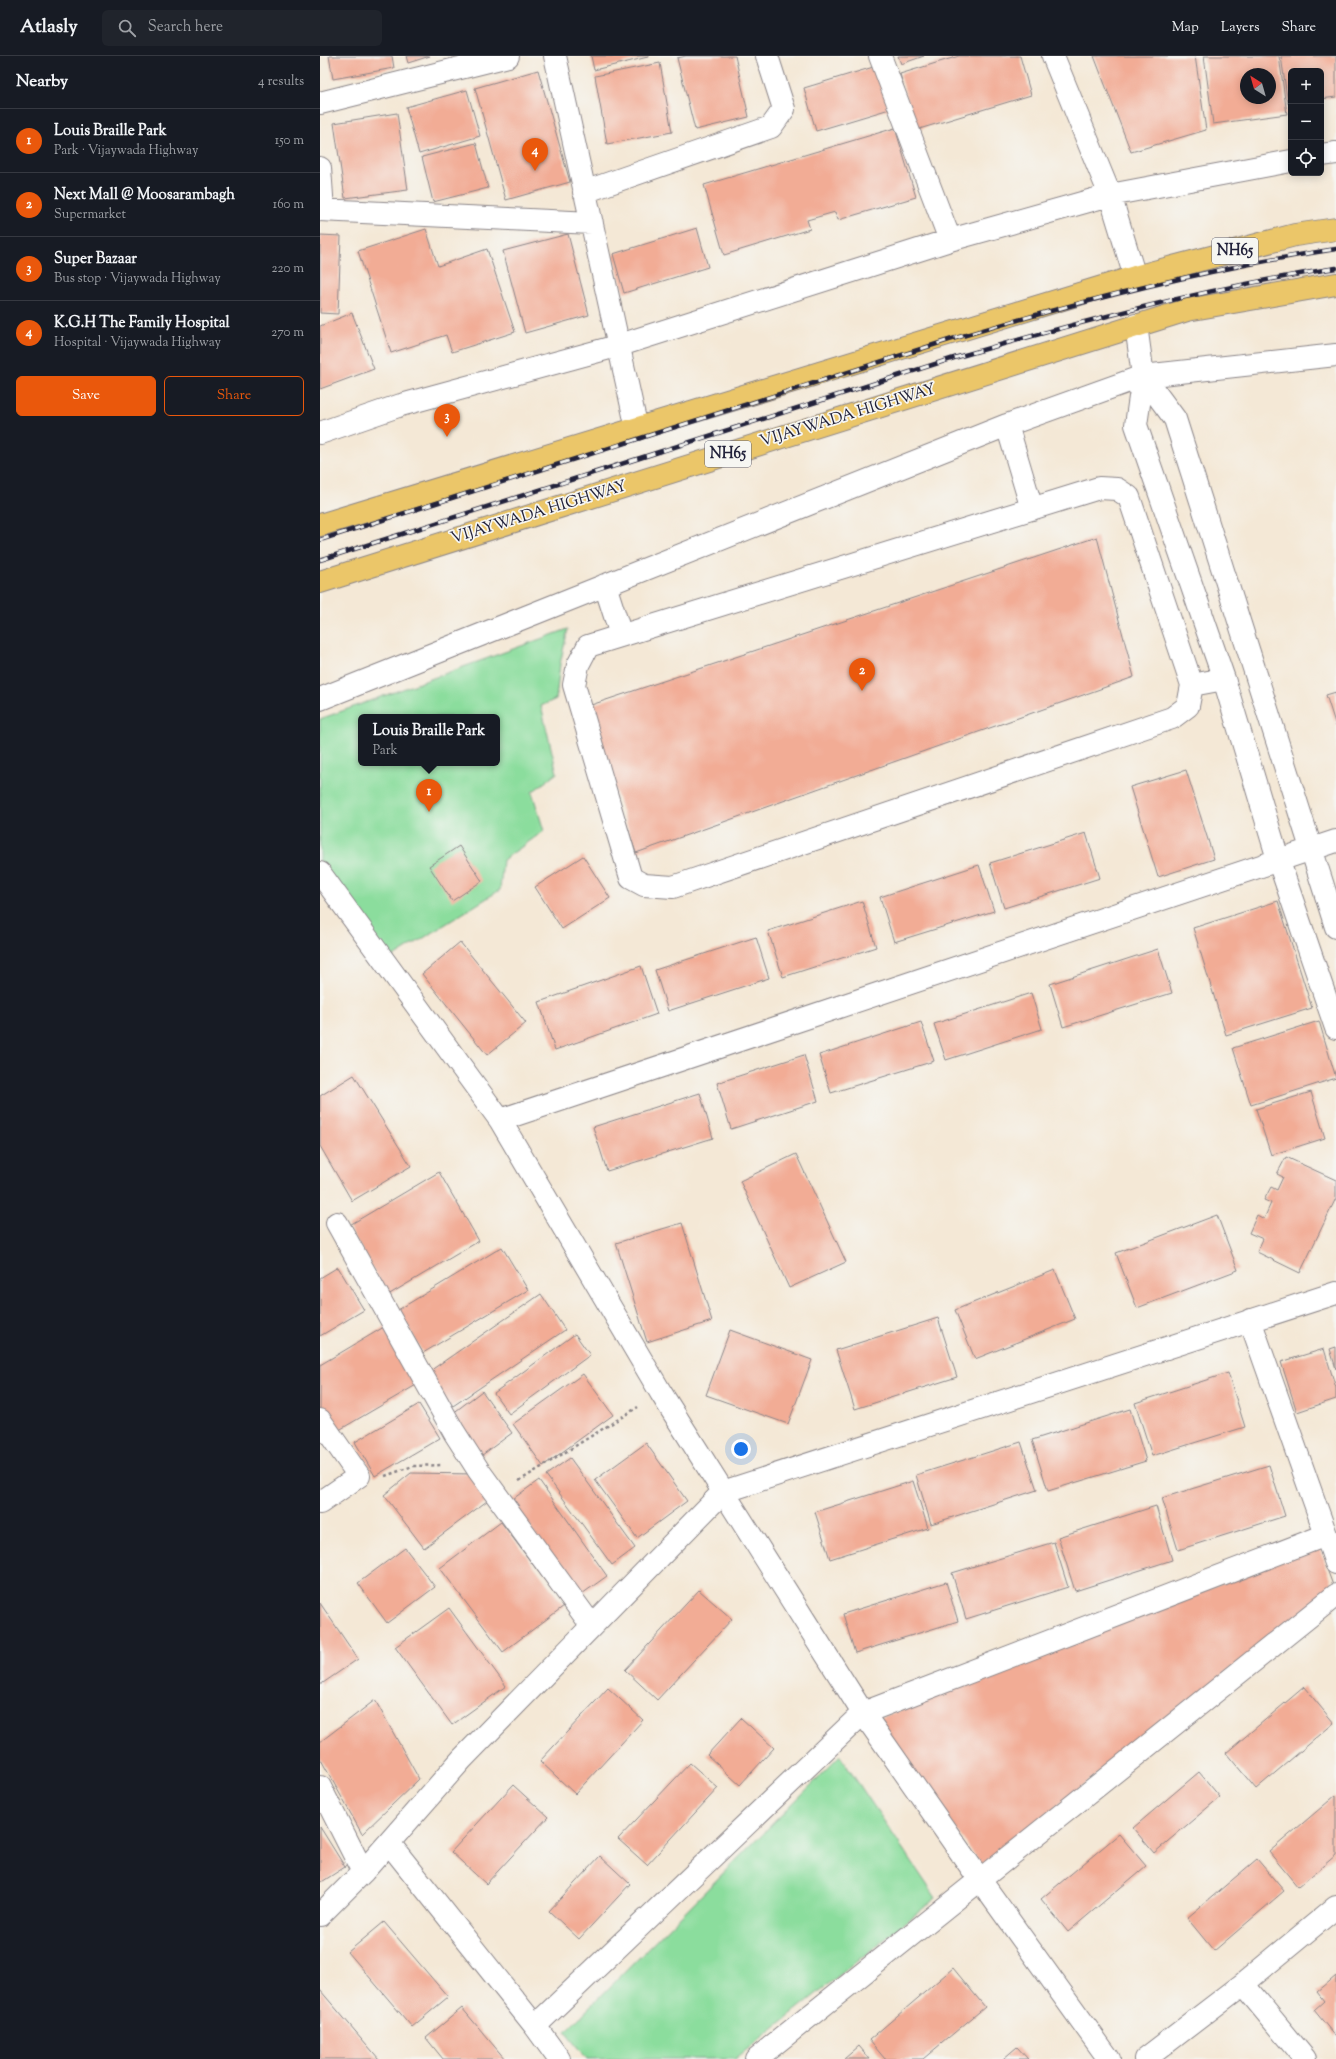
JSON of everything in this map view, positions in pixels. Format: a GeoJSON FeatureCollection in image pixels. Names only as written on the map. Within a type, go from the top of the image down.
{"type":"FeatureCollection","features":[{"type":"Feature","properties":{"kind":"highway","name":"NH65"},"geometry":{"type":"LineString","coordinates":[[320,525],[1136,277],[1295,235],[1336,229]]}},
{"type":"Feature","properties":{"kind":"highway","name":"VIJAYWADA HIGHWAY"},"geometry":{"type":"LineString","coordinates":[[320,582],[1187,310],[1336,284]]}},
{"type":"Feature","properties":{"kind":"street"},"geometry":{"type":"LineString","coordinates":[[320,103],[508,56]]}},
{"type":"Feature","properties":{"kind":"street"},"geometry":{"type":"LineString","coordinates":[[555,56],[592,223],[617,346],[637,429]]}},
{"type":"Feature","properties":{"kind":"street"},"geometry":{"type":"LineString","coordinates":[[584,192],[771,127],[784,109],[767,56]]}},
{"type":"Feature","properties":{"kind":"street"},"geometry":{"type":"LineString","coordinates":[[880,56],[950,240]]}},
{"type":"Feature","properties":{"kind":"street"},"geometry":{"type":"LineString","coordinates":[[1053,56],[1110,195],[1136,277]]}},
{"type":"Feature","properties":{"kind":"street"},"geometry":{"type":"LineString","coordinates":[[1324,155],[1336,153]]}},
{"type":"Feature","properties":{"kind":"street"},"geometry":{"type":"LineString","coordinates":[[320,433],[401,405],[617,346],[950,240],[1110,195],[1288,162]]}},
{"type":"Feature","properties":{"kind":"street"},"geometry":{"type":"LineString","coordinates":[[320,168],[321,210],[592,223]]}},
{"type":"Feature","properties":{"kind":"street"},"geometry":{"type":"LineString","coordinates":[[1136,325],[1143,376],[1136,425],[1224,679],[1278,859],[1336,1028]]}},
{"type":"Feature","properties":{"kind":"street"},"geometry":{"type":"LineString","coordinates":[[320,699],[1007,425],[1143,376],[1336,355]]}},
{"type":"Feature","properties":{"kind":"street"},"geometry":{"type":"LineString","coordinates":[[1143,376],[1175,419],[1336,927]]}},
{"type":"Feature","properties":{"kind":"street"},"geometry":{"type":"LineString","coordinates":[[1007,425],[1032,509]]}},
{"type":"Feature","properties":{"kind":"street"},"geometry":{"type":"LineString","coordinates":[[1099,488],[1117,489],[1129,497],[1192,685],[1188,706],[1172,718],[673,887],[644,885],[631,878],[574,685],[578,665],[588,646],[1032,509],[1099,488]]}},
{"type":"Feature","properties":{"kind":"street"},"geometry":{"type":"LineString","coordinates":[[605,586],[621,635]]}},
{"type":"Feature","properties":{"kind":"street"},"geometry":{"type":"LineString","coordinates":[[1192,685],[1224,679]]}},
{"type":"Feature","properties":{"kind":"street"},"geometry":{"type":"LineString","coordinates":[[500,1120],[1278,859],[1336,841]]}},
{"type":"Feature","properties":{"kind":"street"},"geometry":{"type":"LineString","coordinates":[[320,873],[500,1120],[661,1393],[863,1713],[980,1880],[1109,2059]]}},
{"type":"Feature","properties":{"kind":"street"},"geometry":{"type":"LineString","coordinates":[[337,1223],[454,1432],[475,1465],[592,1626]]}},
{"type":"Feature","properties":{"kind":"street"},"geometry":{"type":"LineString","coordinates":[[320,1914],[363,1872],[462,1759],[723,1492],[1336,1293]]}},
{"type":"Feature","properties":{"kind":"street"},"geometry":{"type":"LineString","coordinates":[[1250,1320],[1336,1563]]}},
{"type":"Feature","properties":{"kind":"street"},"geometry":{"type":"LineString","coordinates":[[320,1420],[359,1476],[320,1503]]}},
{"type":"Feature","properties":{"kind":"street"},"geometry":{"type":"LineString","coordinates":[[535,2026],[863,1713],[1326,1535]]}},
{"type":"Feature","properties":{"kind":"street"},"geometry":{"type":"LineString","coordinates":[[756,2059],[1336,1595]]}},
{"type":"Feature","properties":{"kind":"street"},"geometry":{"type":"LineString","coordinates":[[320,1787],[363,1872]]}},
{"type":"Feature","properties":{"kind":"street"},"geometry":{"type":"LineString","coordinates":[[389,1843],[535,2026],[559,2059]]}},
{"type":"Feature","properties":{"kind":"street"},"geometry":{"type":"LineString","coordinates":[[1145,2059],[1243,1984],[1336,1908]]}},
{"type":"Feature","properties":{"kind":"street"},"geometry":{"type":"LineString","coordinates":[[1243,1984],[1306,2059]]}},
{"type":"Feature","properties":{"kind":"path"},"geometry":{"type":"LineString","coordinates":[[514,1484],[661,1393]]}},
{"type":"Feature","properties":{"kind":"path"},"geometry":{"type":"LineString","coordinates":[[378,1479],[413,1466],[475,1465]]}},
{"type":"Feature","properties":{"kind":"green space"},"geometry":{"type":"Polygon","coordinates":[[[568,629],[560,664],[556,699],[541,706],[557,773],[532,792],[544,831],[503,860],[500,890],[387,961],[320,861],[320,719],[568,629]]]}},
{"type":"Feature","properties":{"kind":"green space"},"geometry":{"type":"Polygon","coordinates":[[[840,1756],[936,1898],[735,2059],[587,2059],[565,2032],[840,1756]]]}},
{"type":"Feature","properties":{"kind":"building"},"geometry":{"type":"Polygon","coordinates":[[[329,56],[392,56],[394,68],[333,79],[329,56]]]}},
{"type":"Feature","properties":{"kind":"building"},"geometry":{"type":"Polygon","coordinates":[[[406,56],[430,56],[408,63],[406,56]]]}},
{"type":"Feature","properties":{"kind":"building"},"geometry":{"type":"Polygon","coordinates":[[[591,56],[648,56],[648,57],[594,70],[591,56]]]}},
{"type":"Feature","properties":{"kind":"building"},"geometry":{"type":"Polygon","coordinates":[[[686,56],[735,56],[749,117],[695,130],[677,58],[686,56]]]}},
{"type":"Feature","properties":{"kind":"building"},"geometry":{"type":"Polygon","coordinates":[[[898,56],[924,56],[901,64],[898,56]]]}},
{"type":"Feature","properties":{"kind":"building"},"geometry":{"type":"Polygon","coordinates":[[[959,56],[1020,56],[1031,95],[916,130],[900,74],[959,56]]]}},
{"type":"Feature","properties":{"kind":"building"},"geometry":{"type":"Polygon","coordinates":[[[1094,56],[1195,56],[1206,130],[1131,152],[1094,56]]]}},
{"type":"Feature","properties":{"kind":"building"},"geometry":{"type":"Polygon","coordinates":[[[1204,56],[1279,56],[1287,114],[1213,124],[1204,56]]]}},
{"type":"Feature","properties":{"kind":"building"},"geometry":{"type":"Polygon","coordinates":[[[1281,56],[1336,56],[1336,97],[1324,99],[1324,68],[1288,68],[1288,104],[1281,56]]]}},
{"type":"Feature","properties":{"kind":"building"},"geometry":{"type":"Polygon","coordinates":[[[660,63],[672,132],[607,144],[595,76],[660,63]]]}},
{"type":"Feature","properties":{"kind":"building"},"geometry":{"type":"Polygon","coordinates":[[[880,65],[893,108],[816,131],[804,88],[880,65]]]}},
{"type":"Feature","properties":{"kind":"building"},"geometry":{"type":"Polygon","coordinates":[[[538,70],[570,182],[506,200],[475,88],[538,70]]]}},
{"type":"Feature","properties":{"kind":"building"},"geometry":{"type":"Polygon","coordinates":[[[467,90],[480,136],[419,154],[406,107],[467,90]]]}},
{"type":"Feature","properties":{"kind":"building"},"geometry":{"type":"Polygon","coordinates":[[[397,113],[408,190],[345,198],[334,123],[397,113]]]}},
{"type":"Feature","properties":{"kind":"building"},"geometry":{"type":"Polygon","coordinates":[[[895,128],[916,197],[838,220],[835,212],[807,220],[810,229],[724,255],[704,185],[895,128]]]}},
{"type":"Feature","properties":{"kind":"building"},"geometry":{"type":"Polygon","coordinates":[[[476,143],[488,188],[433,202],[422,157],[476,143]]]}},
{"type":"Feature","properties":{"kind":"building"},"geometry":{"type":"Polygon","coordinates":[[[697,228],[708,267],[624,293],[613,254],[697,228]]]}},
{"type":"Feature","properties":{"kind":"building"},"geometry":{"type":"Polygon","coordinates":[[[426,229],[438,266],[487,249],[515,332],[452,352],[446,335],[391,353],[358,251],[426,229]]]}},
{"type":"Feature","properties":{"kind":"building"},"geometry":{"type":"Polygon","coordinates":[[[568,234],[589,315],[525,333],[503,251],[568,234]]]}},
{"type":"Feature","properties":{"kind":"building"},"geometry":{"type":"Polygon","coordinates":[[[320,235],[341,236],[338,314],[320,313],[320,235]]]}},
{"type":"Feature","properties":{"kind":"building"},"geometry":{"type":"Polygon","coordinates":[[[352,313],[374,369],[320,389],[320,326],[352,313]]]}},
{"type":"Feature","properties":{"kind":"building"},"geometry":{"type":"Polygon","coordinates":[[[1097,537],[1134,677],[636,853],[588,706],[1097,537]]]}},
{"type":"Feature","properties":{"kind":"building"},"geometry":{"type":"Polygon","coordinates":[[[1336,692],[1336,726],[1326,695],[1336,692]]]}},
{"type":"Feature","properties":{"kind":"building"},"geometry":{"type":"Polygon","coordinates":[[[1186,770],[1214,859],[1158,877],[1130,787],[1186,770]]]}},
{"type":"Feature","properties":{"kind":"building"},"geometry":{"type":"Polygon","coordinates":[[[1086,833],[1100,878],[1004,908],[990,863],[1086,833]]]}},
{"type":"Feature","properties":{"kind":"building"},"geometry":{"type":"Polygon","coordinates":[[[459,846],[482,881],[452,901],[429,866],[459,846]]]}},
{"type":"Feature","properties":{"kind":"building"},"geometry":{"type":"Polygon","coordinates":[[[583,856],[610,898],[562,929],[535,887],[583,856]]]}},
{"type":"Feature","properties":{"kind":"building"},"geometry":{"type":"Polygon","coordinates":[[[979,865],[994,911],[894,942],[880,897],[979,865]]]}},
{"type":"Feature","properties":{"kind":"building"},"geometry":{"type":"Polygon","coordinates":[[[862,901],[876,947],[783,977],[768,931],[862,901]]]}},
{"type":"Feature","properties":{"kind":"building"},"geometry":{"type":"Polygon","coordinates":[[[1278,901],[1312,1008],[1226,1035],[1193,928],[1278,901]]]}},
{"type":"Feature","properties":{"kind":"building"},"geometry":{"type":"Polygon","coordinates":[[[756,937],[769,978],[668,1011],[655,970],[756,937]]]}},
{"type":"Feature","properties":{"kind":"building"},"geometry":{"type":"Polygon","coordinates":[[[460,942],[526,1023],[487,1055],[422,974],[460,942]]]}},
{"type":"Feature","properties":{"kind":"building"},"geometry":{"type":"Polygon","coordinates":[[[1158,949],[1172,993],[1063,1027],[1050,984],[1158,949]]]}},
{"type":"Feature","properties":{"kind":"building"},"geometry":{"type":"Polygon","coordinates":[[[641,966],[657,1014],[555,1050],[539,1002],[641,966]]]}},
{"type":"Feature","properties":{"kind":"building"},"geometry":{"type":"Polygon","coordinates":[[[1031,993],[1042,1029],[946,1060],[934,1024],[1031,993]]]}},
{"type":"Feature","properties":{"kind":"building"},"geometry":{"type":"Polygon","coordinates":[[[1319,1021],[1336,1078],[1251,1105],[1233,1048],[1319,1021]]]}},
{"type":"Feature","properties":{"kind":"building"},"geometry":{"type":"Polygon","coordinates":[[[921,1022],[934,1061],[831,1093],[819,1055],[921,1022]]]}},
{"type":"Feature","properties":{"kind":"building"},"geometry":{"type":"Polygon","coordinates":[[[804,1055],[818,1101],[731,1129],[717,1083],[804,1055]]]}},
{"type":"Feature","properties":{"kind":"building"},"geometry":{"type":"Polygon","coordinates":[[[354,1075],[411,1166],[352,1201],[320,1146],[320,1096],[354,1075]]]}},
{"type":"Feature","properties":{"kind":"building"},"geometry":{"type":"Polygon","coordinates":[[[1311,1092],[1325,1138],[1271,1155],[1256,1109],[1311,1092]]]}},
{"type":"Feature","properties":{"kind":"building"},"geometry":{"type":"Polygon","coordinates":[[[700,1093],[713,1138],[607,1171],[593,1127],[700,1093]]]}},
{"type":"Feature","properties":{"kind":"building"},"geometry":{"type":"Polygon","coordinates":[[[796,1154],[846,1262],[789,1288],[740,1181],[796,1154]]]}},
{"type":"Feature","properties":{"kind":"building"},"geometry":{"type":"Polygon","coordinates":[[[1286,1157],[1336,1180],[1336,1198],[1300,1273],[1257,1252],[1263,1239],[1249,1233],[1257,1215],[1264,1219],[1271,1203],[1264,1200],[1271,1187],[1277,1190],[1283,1177],[1277,1174],[1286,1157]]]}},
{"type":"Feature","properties":{"kind":"building"},"geometry":{"type":"Polygon","coordinates":[[[439,1172],[479,1241],[388,1295],[348,1226],[439,1172]]]}},
{"type":"Feature","properties":{"kind":"building"},"geometry":{"type":"Polygon","coordinates":[[[1217,1215],[1238,1270],[1137,1308],[1116,1253],[1217,1215]]]}},
{"type":"Feature","properties":{"kind":"building"},"geometry":{"type":"Polygon","coordinates":[[[682,1223],[712,1321],[647,1342],[616,1243],[682,1223]]]}},
{"type":"Feature","properties":{"kind":"building"},"geometry":{"type":"Polygon","coordinates":[[[502,1247],[528,1290],[423,1353],[398,1310],[502,1247]]]}},
{"type":"Feature","properties":{"kind":"building"},"geometry":{"type":"Polygon","coordinates":[[[338,1267],[364,1310],[320,1336],[320,1278],[338,1267]]]}},
{"type":"Feature","properties":{"kind":"building"},"geometry":{"type":"Polygon","coordinates":[[[1055,1270],[1075,1319],[975,1359],[955,1310],[1055,1270]]]}},
{"type":"Feature","properties":{"kind":"building"},"geometry":{"type":"Polygon","coordinates":[[[541,1294],[565,1330],[450,1408],[427,1373],[541,1294]]]}},
{"type":"Feature","properties":{"kind":"building"},"geometry":{"type":"Polygon","coordinates":[[[938,1318],[957,1377],[855,1409],[836,1350],[938,1318]]]}},
{"type":"Feature","properties":{"kind":"building"},"geometry":{"type":"Polygon","coordinates":[[[389,1324],[423,1381],[334,1433],[320,1410],[320,1365],[389,1324]]]}},
{"type":"Feature","properties":{"kind":"building"},"geometry":{"type":"Polygon","coordinates":[[[730,1330],[812,1360],[788,1424],[706,1395],[730,1330]]]}},
{"type":"Feature","properties":{"kind":"building"},"geometry":{"type":"Polygon","coordinates":[[[575,1334],[590,1355],[509,1414],[494,1393],[575,1334]]]}},
{"type":"Feature","properties":{"kind":"building"},"geometry":{"type":"Polygon","coordinates":[[[1336,1347],[1336,1369],[1330,1349],[1336,1347]]]}},
{"type":"Feature","properties":{"kind":"building"},"geometry":{"type":"Polygon","coordinates":[[[1324,1349],[1336,1388],[1336,1399],[1297,1412],[1281,1362],[1324,1349]]]}},
{"type":"Feature","properties":{"kind":"building"},"geometry":{"type":"Polygon","coordinates":[[[1228,1373],[1245,1427],[1152,1456],[1135,1403],[1228,1373]]]}},
{"type":"Feature","properties":{"kind":"building"},"geometry":{"type":"Polygon","coordinates":[[[583,1374],[613,1415],[543,1466],[513,1424],[583,1374]]]}},
{"type":"Feature","properties":{"kind":"building"},"geometry":{"type":"Polygon","coordinates":[[[482,1391],[512,1433],[478,1458],[448,1417],[482,1391]]]}},
{"type":"Feature","properties":{"kind":"building"},"geometry":{"type":"Polygon","coordinates":[[[419,1404],[440,1438],[375,1476],[355,1442],[419,1404]]]}},
{"type":"Feature","properties":{"kind":"building"},"geometry":{"type":"Polygon","coordinates":[[[1130,1409],[1146,1461],[1048,1491],[1032,1440],[1130,1409]]]}},
{"type":"Feature","properties":{"kind":"building"},"geometry":{"type":"Polygon","coordinates":[[[1021,1442],[1037,1490],[931,1524],[916,1475],[1021,1442]]]}},
{"type":"Feature","properties":{"kind":"building"},"geometry":{"type":"Polygon","coordinates":[[[646,1443],[687,1501],[637,1538],[595,1480],[646,1443]]]}},
{"type":"Feature","properties":{"kind":"building"},"geometry":{"type":"Polygon","coordinates":[[[570,1458],[635,1548],[612,1565],[546,1475],[570,1458]]]}},
{"type":"Feature","properties":{"kind":"building"},"geometry":{"type":"Polygon","coordinates":[[[1269,1465],[1285,1516],[1178,1550],[1162,1498],[1269,1465]]]}},
{"type":"Feature","properties":{"kind":"building"},"geometry":{"type":"Polygon","coordinates":[[[411,1473],[475,1474],[491,1498],[424,1548],[384,1495],[411,1473]]]}},
{"type":"Feature","properties":{"kind":"building"},"geometry":{"type":"Polygon","coordinates":[[[539,1480],[607,1576],[579,1596],[510,1501],[539,1480]]]}},
{"type":"Feature","properties":{"kind":"building"},"geometry":{"type":"Polygon","coordinates":[[[913,1481],[928,1528],[830,1559],[815,1512],[913,1481]]]}},
{"type":"Feature","properties":{"kind":"building"},"geometry":{"type":"Polygon","coordinates":[[[1156,1506],[1172,1560],[1075,1591],[1058,1537],[1156,1506]]]}},
{"type":"Feature","properties":{"kind":"building"},"geometry":{"type":"Polygon","coordinates":[[[501,1522],[564,1606],[503,1652],[440,1568],[501,1522]]]}},
{"type":"Feature","properties":{"kind":"building"},"geometry":{"type":"Polygon","coordinates":[[[1054,1542],[1068,1587],[966,1619],[952,1573],[1054,1542]]]}},
{"type":"Feature","properties":{"kind":"building"},"geometry":{"type":"Polygon","coordinates":[[[1318,1545],[1334,1588],[982,1865],[875,1720],[1318,1545]]]}},
{"type":"Feature","properties":{"kind":"building"},"geometry":{"type":"Polygon","coordinates":[[[405,1548],[435,1587],[387,1623],[358,1583],[405,1548]]]}},
{"type":"Feature","properties":{"kind":"building"},"geometry":{"type":"Polygon","coordinates":[[[946,1582],[958,1621],[855,1653],[843,1614],[946,1582]]]}},
{"type":"Feature","properties":{"kind":"building"},"geometry":{"type":"Polygon","coordinates":[[[699,1590],[732,1619],[657,1700],[625,1670],[699,1590]]]}},
{"type":"Feature","properties":{"kind":"building"},"geometry":{"type":"Polygon","coordinates":[[[320,1603],[358,1659],[320,1685],[320,1603]]]}},
{"type":"Feature","properties":{"kind":"building"},"geometry":{"type":"Polygon","coordinates":[[[449,1608],[506,1686],[452,1725],[395,1647],[449,1608]]]}},
{"type":"Feature","properties":{"kind":"building"},"geometry":{"type":"Polygon","coordinates":[[[1304,1687],[1334,1723],[1256,1789],[1226,1753],[1304,1687]]]}},
{"type":"Feature","properties":{"kind":"building"},"geometry":{"type":"Polygon","coordinates":[[[608,1688],[643,1720],[575,1794],[540,1761],[608,1688]]]}},
{"type":"Feature","properties":{"kind":"building"},"geometry":{"type":"Polygon","coordinates":[[[375,1700],[419,1779],[362,1834],[320,1758],[320,1742],[375,1700]]]}},
{"type":"Feature","properties":{"kind":"building"},"geometry":{"type":"Polygon","coordinates":[[[741,1718],[774,1748],[740,1785],[707,1755],[741,1718]]]}},
{"type":"Feature","properties":{"kind":"building"},"geometry":{"type":"Polygon","coordinates":[[[690,1763],[718,1788],[647,1865],[618,1839],[690,1763]]]}},
{"type":"Feature","properties":{"kind":"building"},"geometry":{"type":"Polygon","coordinates":[[[1199,1772],[1220,1797],[1154,1853],[1133,1828],[1199,1772]]]}},
{"type":"Feature","properties":{"kind":"building"},"geometry":{"type":"Polygon","coordinates":[[[513,1785],[548,1817],[486,1884],[451,1852],[513,1785]]]}},
{"type":"Feature","properties":{"kind":"building"},"geometry":{"type":"Polygon","coordinates":[[[1336,1795],[1336,1855],[1298,1887],[1269,1852],[1336,1795]]]}},
{"type":"Feature","properties":{"kind":"building"},"geometry":{"type":"Polygon","coordinates":[[[320,1827],[345,1867],[320,1883],[320,1827]]]}},
{"type":"Feature","properties":{"kind":"building"},"geometry":{"type":"Polygon","coordinates":[[[1119,1834],[1146,1866],[1068,1932],[1041,1899],[1119,1834]]]}},
{"type":"Feature","properties":{"kind":"building"},"geometry":{"type":"Polygon","coordinates":[[[600,1856],[630,1884],[579,1939],[549,1911],[600,1856]]]}},
{"type":"Feature","properties":{"kind":"building"},"geometry":{"type":"Polygon","coordinates":[[[1257,1859],[1284,1891],[1214,1951],[1187,1918],[1257,1859]]]}},
{"type":"Feature","properties":{"kind":"building"},"geometry":{"type":"Polygon","coordinates":[[[384,1922],[448,1997],[412,2027],[348,1952],[384,1922]]]}},
{"type":"Feature","properties":{"kind":"building"},"geometry":{"type":"Polygon","coordinates":[[[953,1968],[985,2007],[923,2059],[885,2059],[869,2040],[953,1968]]]}},
{"type":"Feature","properties":{"kind":"building"},"geometry":{"type":"Polygon","coordinates":[[[1336,1976],[1336,2037],[1314,2010],[1324,2001],[1317,1992],[1336,1976]]]}},
{"type":"Feature","properties":{"kind":"building"},"geometry":{"type":"Polygon","coordinates":[[[320,1990],[379,2059],[320,2059],[320,1990]]]}},
{"type":"Feature","properties":{"kind":"building"},"geometry":{"type":"Polygon","coordinates":[[[462,2008],[505,2059],[443,2059],[426,2038],[462,2008]]]}},
{"type":"Feature","properties":{"kind":"building"},"geometry":{"type":"Polygon","coordinates":[[[859,2046],[870,2059],[844,2059],[859,2046]]]}},
{"type":"Feature","properties":{"kind":"building"},"geometry":{"type":"Polygon","coordinates":[[[1017,2047],[1028,2059],[1003,2059],[1017,2047]]]}},
{"type":"Feature","properties":{"kind":"railway"},"geometry":{"type":"LineString","coordinates":[[320,540],[997,326],[1092,300],[1189,277],[1238,266],[1336,249]]}},
{"type":"Feature","properties":{"kind":"railway"},"geometry":{"type":"LineString","coordinates":[[320,560],[954,358],[1144,307],[1239,285],[1336,268]]}},
{"type":"Feature","properties":{"kind":"place","name":"K.G.H The Family Hospital"},"geometry":{"type":"Point","coordinates":[535,171]}},
{"type":"Feature","properties":{"kind":"place","name":"Super Bazaar"},"geometry":{"type":"Point","coordinates":[447,437]}},
{"type":"Feature","properties":{"kind":"place","name":"Next Mall @ Moosarambagh"},"geometry":{"type":"Point","coordinates":[862,691]}},
{"type":"Feature","properties":{"kind":"place","name":"Louis Braille Park"},"geometry":{"type":"Point","coordinates":[429,812]}}]}
